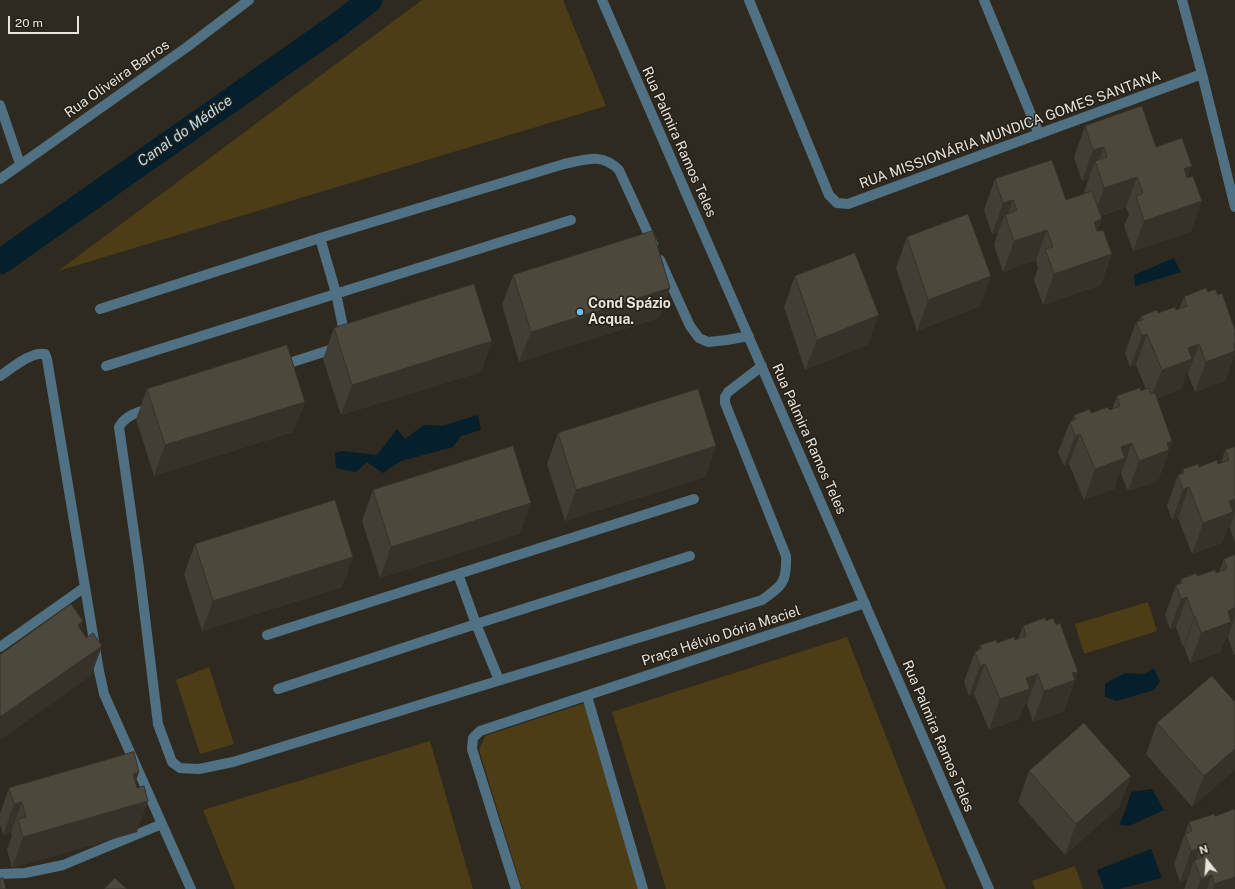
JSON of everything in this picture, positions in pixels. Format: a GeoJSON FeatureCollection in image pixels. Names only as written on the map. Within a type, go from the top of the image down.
{"type":"FeatureCollection","features":[{"type":"Feature","properties":{"kind":"street","name":"Rua Oliveira Barros"},"geometry":{"type":"LineString","coordinates":[[0,179],[187,47],[249,0]]}},
{"type":"Feature","properties":{"kind":"street","name":"Rua Palmira Ramos Teles"},"geometry":{"type":"LineString","coordinates":[[602,0],[989,889]]}},
{"type":"Feature","properties":{"kind":"street","name":"RUA MISSIONÁRIA MUNDICA GOMES SANTANA"},"geometry":{"type":"LineString","coordinates":[[749,0],[829,195],[837,203],[848,204],[1202,74]]}},
{"type":"Feature","properties":{"kind":"street"},"geometry":{"type":"LineString","coordinates":[[984,0],[1039,134]]}},
{"type":"Feature","properties":{"kind":"street"},"geometry":{"type":"LineString","coordinates":[[1182,0],[1235,207]]}},
{"type":"Feature","properties":{"kind":"street"},"geometry":{"type":"LineString","coordinates":[[0,105],[20,164]]}},
{"type":"Feature","properties":{"kind":"street"},"geometry":{"type":"LineString","coordinates":[[100,309],[320,238],[564,164],[596,158],[611,161],[619,170],[690,326],[699,338],[708,342],[749,336]]}},
{"type":"Feature","properties":{"kind":"street"},"geometry":{"type":"LineString","coordinates":[[106,366],[570,220]]}},
{"type":"Feature","properties":{"kind":"street"},"geometry":{"type":"LineString","coordinates":[[269,369],[336,348],[342,343],[345,337],[336,293],[320,238]]}},
{"type":"Feature","properties":{"kind":"street"},"geometry":{"type":"LineString","coordinates":[[0,376],[28,357],[40,353],[45,354],[104,694],[191,889]]}},
{"type":"Feature","properties":{"kind":"street"},"geometry":{"type":"LineString","coordinates":[[157,406],[135,413],[123,420],[119,427],[139,568],[158,724],[172,762],[180,768],[199,769],[233,762],[762,600],[779,588],[786,574],[786,556],[725,403],[725,397],[728,392],[762,366]]}},
{"type":"Feature","properties":{"kind":"street"},"geometry":{"type":"LineString","coordinates":[[267,635],[694,499]]}},
{"type":"Feature","properties":{"kind":"street"},"geometry":{"type":"LineString","coordinates":[[278,689],[690,556]]}},
{"type":"Feature","properties":{"kind":"street"},"geometry":{"type":"LineString","coordinates":[[458,574],[476,624],[499,680]]}},
{"type":"Feature","properties":{"kind":"street"},"geometry":{"type":"LineString","coordinates":[[0,646],[85,587]]}},
{"type":"Feature","properties":{"kind":"street","name":"Praça Hélvio Dória Maciel"},"geometry":{"type":"LineString","coordinates":[[516,889],[472,749],[473,738],[480,731],[865,603]]}},
{"type":"Feature","properties":{"kind":"street"},"geometry":{"type":"LineString","coordinates":[[587,696],[643,889]]}},
{"type":"Feature","properties":{"kind":"street"},"geometry":{"type":"LineString","coordinates":[[0,874],[25,872],[63,865],[162,824]]}},
{"type":"Feature","properties":{"kind":"shaded area"},"geometry":{"type":"Polygon","coordinates":[[[422,0],[563,0],[606,106],[58,271],[422,0]]]}},
{"type":"Feature","properties":{"kind":"shaded area"},"geometry":{"type":"Polygon","coordinates":[[[1148,602],[1157,631],[1084,654],[1075,624],[1148,602]]]}},
{"type":"Feature","properties":{"kind":"shaded area"},"geometry":{"type":"Polygon","coordinates":[[[847,637],[946,889],[666,889],[612,712],[847,637]]]}},
{"type":"Feature","properties":{"kind":"shaded area"},"geometry":{"type":"Polygon","coordinates":[[[209,667],[234,744],[200,754],[176,680],[209,667]]]}},
{"type":"Feature","properties":{"kind":"shaded area"},"geometry":{"type":"Polygon","coordinates":[[[585,703],[639,889],[522,889],[479,750],[485,736],[585,703]]]}},
{"type":"Feature","properties":{"kind":"shaded area"},"geometry":{"type":"Polygon","coordinates":[[[430,741],[473,889],[235,889],[203,810],[430,741]]]}},
{"type":"Feature","properties":{"kind":"shaded area"},"geometry":{"type":"Polygon","coordinates":[[[1075,866],[1083,889],[1035,889],[1032,881],[1075,866]]]}},
{"type":"Feature","properties":{"kind":"water"},"geometry":{"type":"Polygon","coordinates":[[[1174,258],[1181,272],[1135,286],[1134,275],[1174,258]]]}},
{"type":"Feature","properties":{"kind":"water"},"geometry":{"type":"Polygon","coordinates":[[[478,415],[481,430],[461,436],[453,447],[401,461],[383,473],[367,462],[356,472],[336,468],[335,453],[342,451],[377,455],[397,429],[405,439],[424,425],[442,426],[478,415]]]}},
{"type":"Feature","properties":{"kind":"water"},"geometry":{"type":"Polygon","coordinates":[[[1154,668],[1160,682],[1154,690],[1117,701],[1105,697],[1105,684],[1125,673],[1144,674],[1154,668]]]}},
{"type":"Feature","properties":{"kind":"water"},"geometry":{"type":"Polygon","coordinates":[[[1152,789],[1164,810],[1129,826],[1119,825],[1131,792],[1152,789]]]}},
{"type":"Feature","properties":{"kind":"water"},"geometry":{"type":"Polygon","coordinates":[[[1151,849],[1162,878],[1119,889],[1104,889],[1097,870],[1151,849]]]}},
{"type":"Feature","properties":{"kind":"building"},"geometry":{"type":"Polygon","coordinates":[[[1142,106],[1156,147],[1182,138],[1192,166],[1184,169],[1187,178],[1193,176],[1202,201],[1144,221],[1136,196],[1143,193],[1137,177],[1104,188],[1095,161],[1107,157],[1104,147],[1093,150],[1085,126],[1142,106]]]}},
{"type":"Feature","properties":{"kind":"building"},"geometry":{"type":"Polygon","coordinates":[[[1052,160],[1066,200],[1092,191],[1102,219],[1094,222],[1097,231],[1103,230],[1112,254],[1054,274],[1045,249],[1053,247],[1047,230],[1014,241],[1005,215],[1017,210],[1013,200],[1003,203],[995,179],[1052,160]]]}},
{"type":"Feature","properties":{"kind":"building"},"geometry":{"type":"Polygon","coordinates":[[[968,214],[991,276],[928,300],[907,237],[968,214]]]}},
{"type":"Feature","properties":{"kind":"building"},"geometry":{"type":"Polygon","coordinates":[[[653,231],[670,288],[531,332],[513,275],[653,231]]]}},
{"type":"Feature","properties":{"kind":"building"},"geometry":{"type":"Polygon","coordinates":[[[855,253],[879,315],[817,340],[795,276],[855,253]]]}},
{"type":"Feature","properties":{"kind":"building"},"geometry":{"type":"Polygon","coordinates":[[[474,284],[492,341],[352,385],[334,328],[474,284]]]}},
{"type":"Feature","properties":{"kind":"building"},"geometry":{"type":"Polygon","coordinates":[[[1206,288],[1208,292],[1215,289],[1218,295],[1222,293],[1235,330],[1235,351],[1206,362],[1199,344],[1188,348],[1192,359],[1162,370],[1147,334],[1142,336],[1136,322],[1143,320],[1141,316],[1157,310],[1158,313],[1175,307],[1176,310],[1187,306],[1184,297],[1206,288]]]}},
{"type":"Feature","properties":{"kind":"building"},"geometry":{"type":"Polygon","coordinates":[[[287,345],[305,402],[165,445],[147,389],[287,345]]]}},
{"type":"Feature","properties":{"kind":"building"},"geometry":{"type":"Polygon","coordinates":[[[1140,388],[1141,391],[1148,388],[1151,394],[1155,393],[1172,441],[1167,443],[1169,450],[1139,461],[1132,443],[1121,447],[1125,458],[1095,469],[1080,434],[1075,436],[1070,422],[1076,419],[1074,415],[1090,409],[1091,413],[1108,407],[1109,410],[1120,406],[1117,396],[1140,388]]]}},
{"type":"Feature","properties":{"kind":"building"},"geometry":{"type":"Polygon","coordinates":[[[698,389],[716,446],[576,490],[558,433],[698,389]]]}},
{"type":"Feature","properties":{"kind":"building"},"geometry":{"type":"Polygon","coordinates":[[[513,446],[531,503],[391,547],[373,490],[513,446]]]}},
{"type":"Feature","properties":{"kind":"building"},"geometry":{"type":"Polygon","coordinates":[[[1235,447],[1235,499],[1229,501],[1233,512],[1203,523],[1189,487],[1183,490],[1178,475],[1184,473],[1183,469],[1198,464],[1199,467],[1217,460],[1218,464],[1229,460],[1225,450],[1235,447]]]}},
{"type":"Feature","properties":{"kind":"building"},"geometry":{"type":"Polygon","coordinates":[[[335,500],[353,557],[213,601],[195,544],[335,500]]]}},
{"type":"Feature","properties":{"kind":"building"},"geometry":{"type":"Polygon","coordinates":[[[1235,555],[1235,608],[1228,611],[1231,622],[1201,633],[1187,597],[1181,599],[1176,585],[1182,583],[1181,579],[1197,573],[1197,576],[1215,570],[1216,573],[1227,569],[1224,559],[1235,555]]]}},
{"type":"Feature","properties":{"kind":"building"},"geometry":{"type":"Polygon","coordinates":[[[71,604],[83,621],[78,625],[86,638],[93,633],[102,646],[0,717],[0,655],[71,604]]]}},
{"type":"Feature","properties":{"kind":"building"},"geometry":{"type":"Polygon","coordinates":[[[1045,618],[1046,621],[1053,618],[1056,625],[1060,623],[1078,672],[1072,673],[1075,680],[1044,691],[1038,674],[1026,678],[1030,689],[1000,699],[985,664],[980,666],[975,652],[981,649],[980,645],[996,640],[997,643],[1014,637],[1015,640],[1026,636],[1023,626],[1045,618]]]}},
{"type":"Feature","properties":{"kind":"building"},"geometry":{"type":"Polygon","coordinates":[[[1212,676],[1235,702],[1235,749],[1204,776],[1157,723],[1212,676]]]}},
{"type":"Feature","properties":{"kind":"building"},"geometry":{"type":"Polygon","coordinates":[[[1084,723],[1131,776],[1076,824],[1029,771],[1084,723]]]}},
{"type":"Feature","properties":{"kind":"building"},"geometry":{"type":"Polygon","coordinates":[[[134,752],[139,772],[133,774],[137,788],[144,786],[148,801],[23,837],[18,819],[26,817],[22,802],[14,804],[9,788],[134,752]]]}},
{"type":"Feature","properties":{"kind":"building"},"geometry":{"type":"Polygon","coordinates":[[[1235,809],[1235,877],[1214,884],[1212,875],[1201,879],[1194,860],[1203,857],[1200,848],[1191,851],[1185,834],[1192,831],[1189,822],[1214,814],[1215,816],[1235,809]]]}},
{"type":"Feature","properties":{"kind":"building"},"geometry":{"type":"Polygon","coordinates":[[[3,878],[6,889],[0,889],[0,879],[3,878]]]}},
{"type":"Feature","properties":{"kind":"building"},"geometry":{"type":"Polygon","coordinates":[[[115,878],[127,889],[104,889],[115,878]]]}},
{"type":"Feature","properties":{"kind":"waterway","name":"Canal do Médice"},"geometry":{"type":"LineString","coordinates":[[0,262],[338,25],[370,0]]}},
{"type":"Feature","properties":{"kind":"place","name":"Cond Spázio Acqua."},"geometry":{"type":"Point","coordinates":[580,312]}}]}
